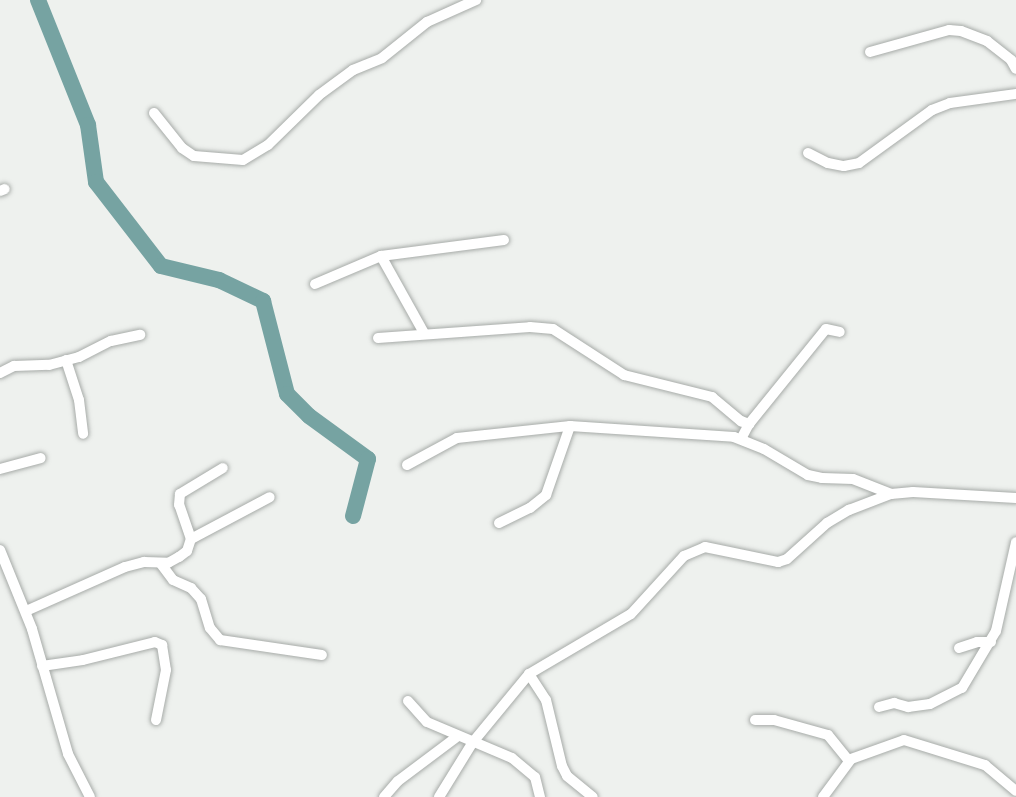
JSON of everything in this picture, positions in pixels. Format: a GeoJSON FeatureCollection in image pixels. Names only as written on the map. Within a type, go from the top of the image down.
{"type":"FeatureCollection","features":[{"type":"Feature","properties":{"kind":"street"},"geometry":{"type":"LineString","coordinates":[[154,113],[182,148],[194,156],[243,160],[268,145],[319,95],[353,70],[382,58],[427,22],[476,0]]}},
{"type":"Feature","properties":{"kind":"street"},"geometry":{"type":"LineString","coordinates":[[870,52],[949,30],[961,31],[987,41],[1011,60],[1016,69]]}},
{"type":"Feature","properties":{"kind":"street"},"geometry":{"type":"LineString","coordinates":[[808,153],[828,163],[844,166],[859,163],[932,110],[950,103],[1016,94]]}},
{"type":"Feature","properties":{"kind":"street"},"geometry":{"type":"LineString","coordinates":[[315,284],[381,256],[504,240]]}},
{"type":"Feature","properties":{"kind":"street"},"geometry":{"type":"LineString","coordinates":[[381,256],[424,332]]}},
{"type":"Feature","properties":{"kind":"street"},"geometry":{"type":"LineString","coordinates":[[378,338],[424,332],[540,326],[553,329],[624,375],[712,397],[741,421],[749,424]]}},
{"type":"Feature","properties":{"kind":"street"},"geometry":{"type":"LineString","coordinates":[[741,439],[749,424],[826,329],[840,332]]}},
{"type":"Feature","properties":{"kind":"street"},"geometry":{"type":"LineString","coordinates":[[0,373],[14,366],[34,367],[66,360],[111,341],[140,335]]}},
{"type":"Feature","properties":{"kind":"street"},"geometry":{"type":"LineString","coordinates":[[66,360],[79,400],[83,434]]}},
{"type":"Feature","properties":{"kind":"street"},"geometry":{"type":"LineString","coordinates":[[499,523],[530,508],[546,495],[570,426]]}},
{"type":"Feature","properties":{"kind":"street"},"geometry":{"type":"LineString","coordinates":[[407,465],[457,438],[570,426],[741,439],[808,475],[853,479],[891,494]]}},
{"type":"Feature","properties":{"kind":"street"},"geometry":{"type":"LineString","coordinates":[[0,469],[41,458]]}},
{"type":"Feature","properties":{"kind":"street"},"geometry":{"type":"LineString","coordinates":[[26,611],[136,563],[161,564],[187,551],[191,540],[178,505],[180,494],[223,468]]}},
{"type":"Feature","properties":{"kind":"street"},"geometry":{"type":"LineString","coordinates":[[439,797],[473,742],[529,674],[631,614],[684,556],[705,547],[778,562],[787,559],[827,523],[849,509],[891,494],[913,492],[1016,498]]}},
{"type":"Feature","properties":{"kind":"street"},"geometry":{"type":"LineString","coordinates":[[191,540],[270,497]]}},
{"type":"Feature","properties":{"kind":"street"},"geometry":{"type":"LineString","coordinates":[[879,707],[894,703],[914,707],[951,696],[970,679],[991,642],[1004,601],[1016,542]]}},
{"type":"Feature","properties":{"kind":"street"},"geometry":{"type":"LineString","coordinates":[[0,550],[4,574],[26,611],[68,754],[90,797]]}},
{"type":"Feature","properties":{"kind":"street"},"geometry":{"type":"LineString","coordinates":[[161,564],[173,580],[191,588],[201,599],[210,628],[220,640],[322,655]]}},
{"type":"Feature","properties":{"kind":"street"},"geometry":{"type":"LineString","coordinates":[[42,666],[83,660],[155,642],[162,645],[165,677],[156,720]]}},
{"type":"Feature","properties":{"kind":"street"},"geometry":{"type":"LineString","coordinates":[[959,649],[974,643],[991,642]]}},
{"type":"Feature","properties":{"kind":"street"},"geometry":{"type":"LineString","coordinates":[[529,674],[547,700],[562,766],[567,776],[593,797]]}},
{"type":"Feature","properties":{"kind":"street"},"geometry":{"type":"LineString","coordinates":[[408,701],[427,722],[512,758],[538,783],[540,797]]}},
{"type":"Feature","properties":{"kind":"street"},"geometry":{"type":"LineString","coordinates":[[755,720],[774,720],[824,733],[831,737],[849,761]]}},
{"type":"Feature","properties":{"kind":"street"},"geometry":{"type":"LineString","coordinates":[[384,797],[398,781],[458,736]]}},
{"type":"Feature","properties":{"kind":"street"},"geometry":{"type":"LineString","coordinates":[[823,797],[849,761],[858,754],[906,740],[985,765],[1016,791]]}},
{"type":"Feature","properties":{"kind":"waterway"},"geometry":{"type":"LineString","coordinates":[[38,0],[88,125],[96,182],[161,266],[219,280],[263,301],[287,394],[309,416],[368,459],[353,516]]}}]}
